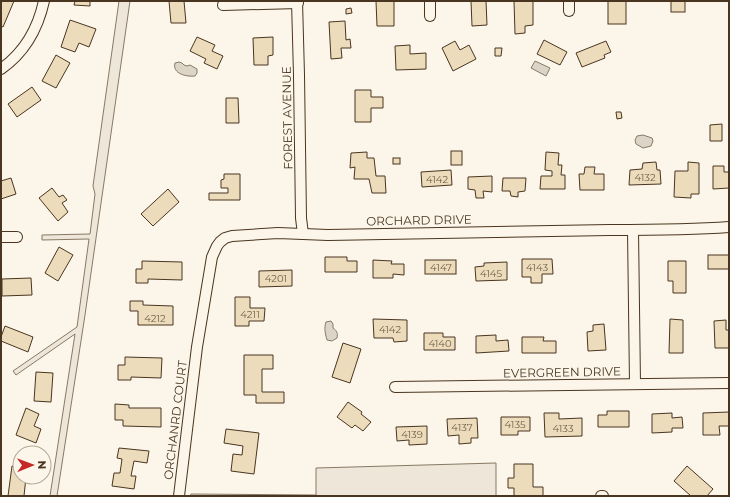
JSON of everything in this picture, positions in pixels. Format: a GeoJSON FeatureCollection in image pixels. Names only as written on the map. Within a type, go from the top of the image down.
{"type":"FeatureCollection","features":[{"type":"Feature","properties":{"kind":"street"},"geometry":{"type":"LineString","coordinates":[[1,69],[28,41],[42,11],[44,1]]}},
{"type":"Feature","properties":{"kind":"street"},"geometry":{"type":"LineString","coordinates":[[430,1],[430,16]]}},
{"type":"Feature","properties":{"kind":"street"},"geometry":{"type":"LineString","coordinates":[[223,5],[297,2]]}},
{"type":"Feature","properties":{"kind":"street","name":"FOREST AVENUE"},"geometry":{"type":"LineString","coordinates":[[297,2],[300,75],[300,218],[303,234]]}},
{"type":"Feature","properties":{"kind":"street","name":"ORCHARD DRIVE"},"geometry":{"type":"LineString","coordinates":[[197,347],[212,258],[220,242],[225,238],[232,236],[278,233],[328,235],[729,227]]}},
{"type":"Feature","properties":{"kind":"street"},"geometry":{"type":"LineString","coordinates":[[633,230],[635,384]]}},
{"type":"Feature","properties":{"kind":"street"},"geometry":{"type":"LineString","coordinates":[[1,237],[17,237]]}},
{"type":"Feature","properties":{"kind":"street","name":"ORCHANRD COURT"},"geometry":{"type":"LineString","coordinates":[[179,496],[197,347]]}},
{"type":"Feature","properties":{"kind":"street","name":"EVERGREEN DRIVE"},"geometry":{"type":"LineString","coordinates":[[395,388],[729,383]]}},
{"type":"Feature","properties":{"kind":"shaded area"},"geometry":{"type":"Polygon","coordinates":[[[119,1],[130,1],[85,315],[57,496],[50,496],[75,334],[16,375],[13,371],[77,327],[89,239],[42,240],[42,235],[90,234],[95,194],[93,186],[119,1]]]}},
{"type":"Feature","properties":{"kind":"shaded area"},"geometry":{"type":"Polygon","coordinates":[[[535,61],[550,68],[546,76],[531,68],[535,61]]]}},
{"type":"Feature","properties":{"kind":"shaded area"},"geometry":{"type":"Polygon","coordinates":[[[179,62],[197,69],[195,76],[188,76],[178,72],[175,67],[175,63],[179,62]]]}},
{"type":"Feature","properties":{"kind":"shaded area"},"geometry":{"type":"Polygon","coordinates":[[[643,135],[652,138],[653,141],[651,146],[643,148],[636,144],[635,140],[637,136],[643,135]]]}},
{"type":"Feature","properties":{"kind":"shaded area"},"geometry":{"type":"Polygon","coordinates":[[[331,321],[337,335],[337,338],[332,341],[327,340],[325,331],[326,322],[331,321]]]}},
{"type":"Feature","properties":{"kind":"shaded area"},"geometry":{"type":"Polygon","coordinates":[[[496,463],[496,496],[190,496],[191,494],[316,495],[316,468],[496,463]]]}},
{"type":"Feature","properties":{"kind":"building"},"geometry":{"type":"Polygon","coordinates":[[[1,1],[14,1],[3,27],[1,26],[1,1]]]}},
{"type":"Feature","properties":{"kind":"building"},"geometry":{"type":"Polygon","coordinates":[[[75,1],[90,1],[90,6],[74,5],[75,1]]]}},
{"type":"Feature","properties":{"kind":"building"},"geometry":{"type":"Polygon","coordinates":[[[169,1],[184,1],[186,23],[171,23],[169,1]]]}},
{"type":"Feature","properties":{"kind":"building"},"geometry":{"type":"Polygon","coordinates":[[[376,1],[394,1],[394,26],[377,26],[376,1]]]}},
{"type":"Feature","properties":{"kind":"building"},"geometry":{"type":"Polygon","coordinates":[[[471,1],[486,1],[487,25],[472,26],[471,1]]]}},
{"type":"Feature","properties":{"kind":"building"},"geometry":{"type":"Polygon","coordinates":[[[514,1],[533,1],[533,25],[525,26],[525,33],[515,34],[514,1]]]}},
{"type":"Feature","properties":{"kind":"building"},"geometry":{"type":"Polygon","coordinates":[[[608,1],[626,1],[626,24],[608,24],[608,1]]]}},
{"type":"Feature","properties":{"kind":"building"},"geometry":{"type":"Polygon","coordinates":[[[671,1],[685,1],[685,12],[671,12],[671,1]]]}},
{"type":"Feature","properties":{"kind":"building"},"geometry":{"type":"Polygon","coordinates":[[[351,8],[352,13],[346,14],[346,9],[351,8]]]}},
{"type":"Feature","properties":{"kind":"building"},"geometry":{"type":"Polygon","coordinates":[[[70,20],[96,29],[89,47],[79,43],[75,52],[61,47],[70,20]]]}},
{"type":"Feature","properties":{"kind":"building"},"geometry":{"type":"Polygon","coordinates":[[[345,21],[346,40],[350,39],[351,48],[341,48],[342,58],[331,59],[329,22],[345,21]]]}},
{"type":"Feature","properties":{"kind":"building"},"geometry":{"type":"Polygon","coordinates":[[[197,37],[215,45],[212,51],[223,56],[217,69],[204,63],[206,59],[190,51],[197,37]]]}},
{"type":"Feature","properties":{"kind":"building"},"geometry":{"type":"Polygon","coordinates":[[[273,37],[273,55],[268,56],[268,65],[254,65],[253,38],[273,37]]]}},
{"type":"Feature","properties":{"kind":"building"},"geometry":{"type":"Polygon","coordinates":[[[544,40],[567,52],[560,65],[537,54],[544,40]]]}},
{"type":"Feature","properties":{"kind":"building"},"geometry":{"type":"Polygon","coordinates":[[[455,41],[460,50],[469,45],[476,59],[453,71],[442,48],[455,41]]]}},
{"type":"Feature","properties":{"kind":"building"},"geometry":{"type":"Polygon","coordinates":[[[606,41],[611,52],[604,55],[605,58],[582,67],[576,53],[606,41]]]}},
{"type":"Feature","properties":{"kind":"building"},"geometry":{"type":"Polygon","coordinates":[[[410,45],[410,54],[426,53],[426,69],[396,70],[395,46],[410,45]]]}},
{"type":"Feature","properties":{"kind":"building"},"geometry":{"type":"Polygon","coordinates":[[[495,48],[502,48],[501,56],[495,56],[495,48]]]}},
{"type":"Feature","properties":{"kind":"building"},"geometry":{"type":"Polygon","coordinates":[[[56,55],[70,63],[56,88],[42,81],[56,55]]]}},
{"type":"Feature","properties":{"kind":"building"},"geometry":{"type":"Polygon","coordinates":[[[32,87],[41,100],[17,117],[8,104],[32,87]]]}},
{"type":"Feature","properties":{"kind":"building"},"geometry":{"type":"Polygon","coordinates":[[[355,90],[371,90],[371,97],[383,97],[383,108],[371,108],[371,122],[355,122],[355,90]]]}},
{"type":"Feature","properties":{"kind":"building"},"geometry":{"type":"Polygon","coordinates":[[[226,98],[238,98],[239,123],[226,123],[226,98]]]}},
{"type":"Feature","properties":{"kind":"building"},"geometry":{"type":"Polygon","coordinates":[[[616,112],[621,112],[622,118],[617,119],[616,112]]]}},
{"type":"Feature","properties":{"kind":"building"},"geometry":{"type":"Polygon","coordinates":[[[722,124],[722,141],[710,141],[710,125],[722,124]]]}},
{"type":"Feature","properties":{"kind":"building"},"geometry":{"type":"Polygon","coordinates":[[[451,151],[462,151],[462,165],[451,165],[451,151]]]}},
{"type":"Feature","properties":{"kind":"building"},"geometry":{"type":"Polygon","coordinates":[[[367,152],[367,158],[374,158],[376,176],[385,176],[386,193],[372,193],[369,179],[354,179],[355,167],[350,168],[351,153],[367,152]]]}},
{"type":"Feature","properties":{"kind":"building"},"geometry":{"type":"Polygon","coordinates":[[[546,152],[559,153],[558,165],[562,165],[561,175],[565,175],[565,189],[540,189],[541,176],[552,176],[552,171],[545,170],[546,152]]]}},
{"type":"Feature","properties":{"kind":"building"},"geometry":{"type":"Polygon","coordinates":[[[393,158],[400,158],[400,164],[393,164],[393,158]]]}},
{"type":"Feature","properties":{"kind":"building"},"geometry":{"type":"Polygon","coordinates":[[[656,162],[657,170],[660,170],[661,184],[629,185],[630,170],[642,169],[643,163],[656,162]]]}},
{"type":"Feature","properties":{"kind":"building"},"geometry":{"type":"Polygon","coordinates":[[[688,162],[699,163],[699,194],[691,194],[691,198],[674,197],[675,171],[688,171],[688,162]]]}},
{"type":"Feature","properties":{"kind":"building"},"geometry":{"type":"Polygon","coordinates":[[[713,166],[724,166],[724,172],[729,172],[729,188],[713,189],[713,166]]]}},
{"type":"Feature","properties":{"kind":"building"},"geometry":{"type":"Polygon","coordinates":[[[585,167],[595,167],[594,174],[604,174],[604,190],[580,190],[579,174],[584,174],[585,167]]]}},
{"type":"Feature","properties":{"kind":"building"},"geometry":{"type":"Polygon","coordinates":[[[451,170],[452,185],[422,187],[421,172],[451,170]]]}},
{"type":"Feature","properties":{"kind":"building"},"geometry":{"type":"Polygon","coordinates":[[[224,174],[240,174],[240,200],[209,200],[209,193],[228,193],[228,188],[221,188],[221,180],[224,179],[224,174]]]}},
{"type":"Feature","properties":{"kind":"building"},"geometry":{"type":"Polygon","coordinates":[[[492,176],[492,192],[483,191],[484,198],[476,198],[475,190],[468,189],[468,177],[492,176]]]}},
{"type":"Feature","properties":{"kind":"building"},"geometry":{"type":"Polygon","coordinates":[[[11,178],[16,194],[1,199],[1,181],[11,178]]]}},
{"type":"Feature","properties":{"kind":"building"},"geometry":{"type":"Polygon","coordinates":[[[503,178],[526,178],[525,191],[518,192],[518,197],[511,196],[510,191],[502,191],[503,178]]]}},
{"type":"Feature","properties":{"kind":"building"},"geometry":{"type":"Polygon","coordinates":[[[52,188],[59,197],[63,195],[67,200],[62,203],[68,212],[58,221],[39,198],[52,188]]]}},
{"type":"Feature","properties":{"kind":"building"},"geometry":{"type":"Polygon","coordinates":[[[168,189],[179,202],[153,226],[141,214],[168,189]]]}},
{"type":"Feature","properties":{"kind":"building"},"geometry":{"type":"Polygon","coordinates":[[[59,247],[73,255],[58,281],[45,273],[59,247]]]}},
{"type":"Feature","properties":{"kind":"building"},"geometry":{"type":"Polygon","coordinates":[[[708,255],[729,255],[729,269],[708,269],[708,255]]]}},
{"type":"Feature","properties":{"kind":"building"},"geometry":{"type":"Polygon","coordinates":[[[325,257],[347,257],[347,261],[357,261],[357,272],[325,272],[325,257]]]}},
{"type":"Feature","properties":{"kind":"building"},"geometry":{"type":"Polygon","coordinates":[[[522,259],[552,259],[553,274],[542,274],[542,283],[531,283],[531,277],[522,277],[522,259]]]}},
{"type":"Feature","properties":{"kind":"building"},"geometry":{"type":"Polygon","coordinates":[[[373,260],[392,261],[391,264],[404,264],[404,275],[393,274],[393,278],[373,278],[373,260]]]}},
{"type":"Feature","properties":{"kind":"building"},"geometry":{"type":"Polygon","coordinates":[[[425,260],[456,260],[456,274],[425,274],[425,260]]]}},
{"type":"Feature","properties":{"kind":"building"},"geometry":{"type":"Polygon","coordinates":[[[142,261],[182,262],[182,280],[148,279],[148,283],[136,283],[136,269],[142,269],[142,261]]]}},
{"type":"Feature","properties":{"kind":"building"},"geometry":{"type":"Polygon","coordinates":[[[668,261],[686,261],[686,293],[673,293],[673,281],[668,281],[668,261]]]}},
{"type":"Feature","properties":{"kind":"building"},"geometry":{"type":"Polygon","coordinates":[[[507,262],[507,280],[476,281],[475,267],[484,266],[484,263],[507,262]]]}},
{"type":"Feature","properties":{"kind":"building"},"geometry":{"type":"Polygon","coordinates":[[[292,270],[292,286],[259,287],[259,271],[292,270]]]}},
{"type":"Feature","properties":{"kind":"building"},"geometry":{"type":"Polygon","coordinates":[[[31,278],[32,295],[2,296],[2,279],[31,278]]]}},
{"type":"Feature","properties":{"kind":"building"},"geometry":{"type":"Polygon","coordinates":[[[235,297],[250,297],[250,308],[265,308],[264,321],[249,321],[249,326],[235,326],[235,297]]]}},
{"type":"Feature","properties":{"kind":"building"},"geometry":{"type":"Polygon","coordinates":[[[130,301],[143,301],[143,305],[173,306],[173,325],[138,325],[138,311],[130,311],[130,301]]]}},
{"type":"Feature","properties":{"kind":"building"},"geometry":{"type":"Polygon","coordinates":[[[373,319],[407,320],[407,341],[394,342],[393,338],[374,338],[373,319]]]}},
{"type":"Feature","properties":{"kind":"building"},"geometry":{"type":"Polygon","coordinates":[[[670,319],[683,320],[683,353],[669,353],[670,319]]]}},
{"type":"Feature","properties":{"kind":"building"},"geometry":{"type":"Polygon","coordinates":[[[726,320],[726,330],[729,330],[729,348],[715,348],[714,321],[726,320]]]}},
{"type":"Feature","properties":{"kind":"building"},"geometry":{"type":"Polygon","coordinates":[[[604,324],[606,350],[588,351],[587,332],[593,331],[593,325],[604,324]]]}},
{"type":"Feature","properties":{"kind":"building"},"geometry":{"type":"Polygon","coordinates":[[[5,326],[33,337],[28,352],[1,341],[5,326]]]}},
{"type":"Feature","properties":{"kind":"building"},"geometry":{"type":"Polygon","coordinates":[[[424,333],[443,333],[443,337],[455,337],[455,350],[424,350],[424,333]]]}},
{"type":"Feature","properties":{"kind":"building"},"geometry":{"type":"Polygon","coordinates":[[[496,335],[496,341],[508,340],[509,351],[476,353],[476,336],[496,335]]]}},
{"type":"Feature","properties":{"kind":"building"},"geometry":{"type":"Polygon","coordinates":[[[522,337],[544,337],[543,341],[556,341],[556,353],[522,353],[522,337]]]}},
{"type":"Feature","properties":{"kind":"building"},"geometry":{"type":"Polygon","coordinates":[[[343,343],[361,349],[350,383],[332,377],[343,343]]]}},
{"type":"Feature","properties":{"kind":"building"},"geometry":{"type":"Polygon","coordinates":[[[244,355],[273,355],[273,369],[262,369],[262,392],[284,392],[284,403],[256,403],[256,395],[244,395],[244,355]]]}},
{"type":"Feature","properties":{"kind":"building"},"geometry":{"type":"Polygon","coordinates":[[[125,357],[162,358],[161,378],[131,377],[131,380],[118,380],[118,365],[125,365],[125,357]]]}},
{"type":"Feature","properties":{"kind":"building"},"geometry":{"type":"Polygon","coordinates":[[[36,372],[53,373],[51,402],[34,401],[36,372]]]}},
{"type":"Feature","properties":{"kind":"building"},"geometry":{"type":"Polygon","coordinates":[[[348,402],[362,412],[361,414],[371,422],[363,431],[355,425],[352,428],[337,417],[348,402]]]}},
{"type":"Feature","properties":{"kind":"building"},"geometry":{"type":"Polygon","coordinates":[[[115,404],[129,405],[129,408],[161,408],[161,427],[123,426],[123,420],[115,420],[115,404]]]}},
{"type":"Feature","properties":{"kind":"building"},"geometry":{"type":"Polygon","coordinates":[[[26,408],[39,414],[34,426],[41,429],[36,443],[16,435],[26,408]]]}},
{"type":"Feature","properties":{"kind":"building"},"geometry":{"type":"Polygon","coordinates":[[[607,411],[629,411],[629,427],[598,427],[598,415],[607,415],[607,411]]]}},
{"type":"Feature","properties":{"kind":"building"},"geometry":{"type":"Polygon","coordinates":[[[729,412],[729,426],[719,426],[720,435],[703,435],[703,413],[729,412]]]}},
{"type":"Feature","properties":{"kind":"building"},"geometry":{"type":"Polygon","coordinates":[[[544,413],[559,413],[559,419],[582,418],[582,436],[545,437],[544,413]]]}},
{"type":"Feature","properties":{"kind":"building"},"geometry":{"type":"Polygon","coordinates":[[[672,413],[672,418],[682,417],[683,428],[672,428],[672,432],[652,433],[652,414],[672,413]]]}},
{"type":"Feature","properties":{"kind":"building"},"geometry":{"type":"Polygon","coordinates":[[[501,417],[530,417],[530,431],[518,431],[518,435],[501,435],[501,417]]]}},
{"type":"Feature","properties":{"kind":"building"},"geometry":{"type":"Polygon","coordinates":[[[477,418],[478,438],[471,438],[471,443],[459,444],[459,435],[448,436],[447,419],[477,418]]]}},
{"type":"Feature","properties":{"kind":"building"},"geometry":{"type":"Polygon","coordinates":[[[427,426],[427,444],[409,445],[409,440],[397,441],[396,427],[427,426]]]}},
{"type":"Feature","properties":{"kind":"building"},"geometry":{"type":"Polygon","coordinates":[[[226,429],[259,433],[254,474],[231,471],[233,454],[242,455],[243,446],[224,443],[226,429]]]}},
{"type":"Feature","properties":{"kind":"building"},"geometry":{"type":"Polygon","coordinates":[[[119,448],[149,451],[147,463],[134,461],[131,476],[136,476],[134,489],[112,486],[114,473],[120,473],[122,459],[117,458],[119,448]]]}},
{"type":"Feature","properties":{"kind":"building"},"geometry":{"type":"Polygon","coordinates":[[[514,464],[533,464],[533,487],[543,487],[543,496],[514,496],[514,488],[508,488],[508,478],[514,478],[514,464]]]}},
{"type":"Feature","properties":{"kind":"building"},"geometry":{"type":"Polygon","coordinates":[[[12,466],[12,485],[25,485],[24,496],[8,496],[12,466]]]}},
{"type":"Feature","properties":{"kind":"building"},"geometry":{"type":"Polygon","coordinates":[[[687,466],[713,489],[707,496],[691,496],[674,481],[687,466]]]}}]}
